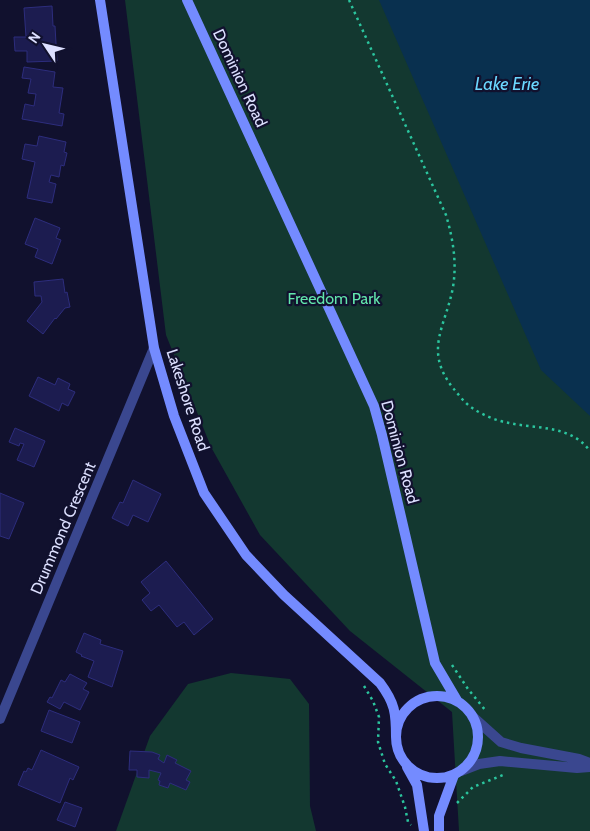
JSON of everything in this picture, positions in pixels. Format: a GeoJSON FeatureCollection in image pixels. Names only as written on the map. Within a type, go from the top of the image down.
{"type":"FeatureCollection","features":[{"type":"Feature","properties":{"kind":"main road","name":"Lakeshore Road"},"geometry":{"type":"LineString","coordinates":[[100,0],[154,348],[174,416],[204,493],[246,555],[284,595],[380,683],[396,714],[396,737]]}},
{"type":"Feature","properties":{"kind":"main road","name":"Dominion Road"},"geometry":{"type":"LineString","coordinates":[[187,0],[374,406],[435,663],[458,702]]}},
{"type":"Feature","properties":{"kind":"main road"},"geometry":{"type":"LineString","coordinates":[[401,758],[418,774],[430,778],[442,778],[457,773],[469,762],[475,752],[478,740],[477,728],[472,716],[458,702],[446,697],[432,696],[411,706],[403,714],[398,725],[397,747],[401,758],[417,785],[424,831]]}},
{"type":"Feature","properties":{"kind":"main road"},"geometry":{"type":"LineString","coordinates":[[439,831],[439,816],[457,773]]}},
{"type":"Feature","properties":{"kind":"street","name":"Drummond Crescent"},"geometry":{"type":"LineString","coordinates":[[0,719],[154,348]]}},
{"type":"Feature","properties":{"kind":"street"},"geometry":{"type":"LineString","coordinates":[[472,716],[501,742],[521,748],[579,758],[590,765]]}},
{"type":"Feature","properties":{"kind":"street"},"geometry":{"type":"LineString","coordinates":[[457,773],[479,764],[500,761],[577,768],[590,765]]}},
{"type":"Feature","properties":{"kind":"path"},"geometry":{"type":"LineString","coordinates":[[349,0],[446,215],[451,233],[455,270],[453,287],[438,340],[438,358],[446,379],[473,409],[508,423],[559,430],[580,441],[590,450]]}},
{"type":"Feature","properties":{"kind":"path"},"geometry":{"type":"LineString","coordinates":[[454,668],[468,689],[489,713]]}},
{"type":"Feature","properties":{"kind":"path"},"geometry":{"type":"LineString","coordinates":[[363,685],[373,701],[379,717],[378,742],[385,764],[396,781],[408,822]]}},
{"type":"Feature","properties":{"kind":"path"},"geometry":{"type":"LineString","coordinates":[[453,808],[472,787],[503,775]]}},
{"type":"Feature","properties":{"kind":"green space","name":"Freedom Park"},"geometry":{"type":"Polygon","coordinates":[[[125,0],[416,0],[590,399],[590,831],[459,831],[452,712],[350,631],[260,535],[211,447],[166,335],[125,0]]]}},
{"type":"Feature","properties":{"kind":"green space"},"geometry":{"type":"Polygon","coordinates":[[[231,673],[290,679],[309,704],[310,806],[316,831],[116,831],[150,736],[188,684],[231,673]]]}},
{"type":"Feature","properties":{"kind":"water","name":"Lake Erie"},"geometry":{"type":"Polygon","coordinates":[[[379,0],[590,0],[590,416],[541,370],[379,0]]]}},
{"type":"Feature","properties":{"kind":"building"},"geometry":{"type":"Polygon","coordinates":[[[52,6],[57,61],[27,62],[27,51],[15,51],[14,37],[26,37],[24,8],[52,6]]]}},
{"type":"Feature","properties":{"kind":"building"},"geometry":{"type":"Polygon","coordinates":[[[24,67],[55,72],[53,87],[63,88],[59,113],[64,114],[62,126],[22,119],[25,104],[34,106],[36,94],[28,93],[31,79],[22,78],[24,67]]]}},
{"type":"Feature","properties":{"kind":"building"},"geometry":{"type":"Polygon","coordinates":[[[39,136],[66,142],[64,152],[67,153],[64,166],[61,165],[59,177],[51,175],[49,182],[56,184],[52,203],[27,198],[35,162],[22,159],[25,144],[37,146],[39,136]]]}},
{"type":"Feature","properties":{"kind":"building"},"geometry":{"type":"Polygon","coordinates":[[[35,218],[60,228],[56,238],[61,240],[52,264],[35,257],[38,249],[25,244],[35,218]]]}},
{"type":"Feature","properties":{"kind":"building"},"geometry":{"type":"Polygon","coordinates":[[[63,279],[70,307],[65,308],[55,318],[43,334],[27,321],[42,302],[41,296],[35,296],[34,282],[63,279]]]}},
{"type":"Feature","properties":{"kind":"building"},"geometry":{"type":"Polygon","coordinates":[[[38,377],[55,385],[58,378],[70,384],[68,389],[75,392],[68,406],[62,403],[59,411],[29,396],[38,377]]]}},
{"type":"Feature","properties":{"kind":"building"},"geometry":{"type":"Polygon","coordinates":[[[15,428],[45,441],[34,467],[17,460],[24,444],[20,443],[19,446],[9,442],[15,428]]]}},
{"type":"Feature","properties":{"kind":"building"},"geometry":{"type":"Polygon","coordinates":[[[133,480],[161,494],[148,522],[133,515],[128,526],[112,518],[120,502],[123,503],[133,480]]]}},
{"type":"Feature","properties":{"kind":"building"},"geometry":{"type":"Polygon","coordinates":[[[0,493],[24,503],[9,539],[0,536],[0,493]]]}},
{"type":"Feature","properties":{"kind":"building"},"geometry":{"type":"Polygon","coordinates":[[[166,561],[213,619],[194,635],[184,622],[177,627],[159,605],[151,611],[142,600],[150,593],[141,582],[166,561]]]}},
{"type":"Feature","properties":{"kind":"building"},"geometry":{"type":"Polygon","coordinates":[[[84,633],[101,640],[100,644],[123,651],[112,687],[88,677],[94,661],[76,652],[84,633]]]}},
{"type":"Feature","properties":{"kind":"building"},"geometry":{"type":"Polygon","coordinates":[[[70,674],[87,683],[83,689],[89,692],[80,710],[64,702],[60,709],[47,702],[50,697],[52,698],[61,680],[65,682],[70,674]]]}},
{"type":"Feature","properties":{"kind":"building"},"geometry":{"type":"Polygon","coordinates":[[[49,710],[80,722],[72,743],[41,731],[49,710]]]}},
{"type":"Feature","properties":{"kind":"building"},"geometry":{"type":"Polygon","coordinates":[[[41,750],[79,767],[73,780],[70,778],[60,803],[18,785],[24,771],[26,772],[28,768],[32,770],[41,750]]]}},
{"type":"Feature","properties":{"kind":"building"},"geometry":{"type":"Polygon","coordinates":[[[130,751],[152,752],[160,755],[158,759],[164,763],[167,755],[177,760],[175,763],[191,771],[186,780],[190,782],[186,790],[170,783],[168,788],[159,785],[160,781],[158,780],[161,773],[149,770],[149,778],[137,777],[137,770],[129,770],[130,751]]]}},
{"type":"Feature","properties":{"kind":"building"},"geometry":{"type":"Polygon","coordinates":[[[65,802],[82,808],[75,827],[57,820],[65,802]]]}}]}
